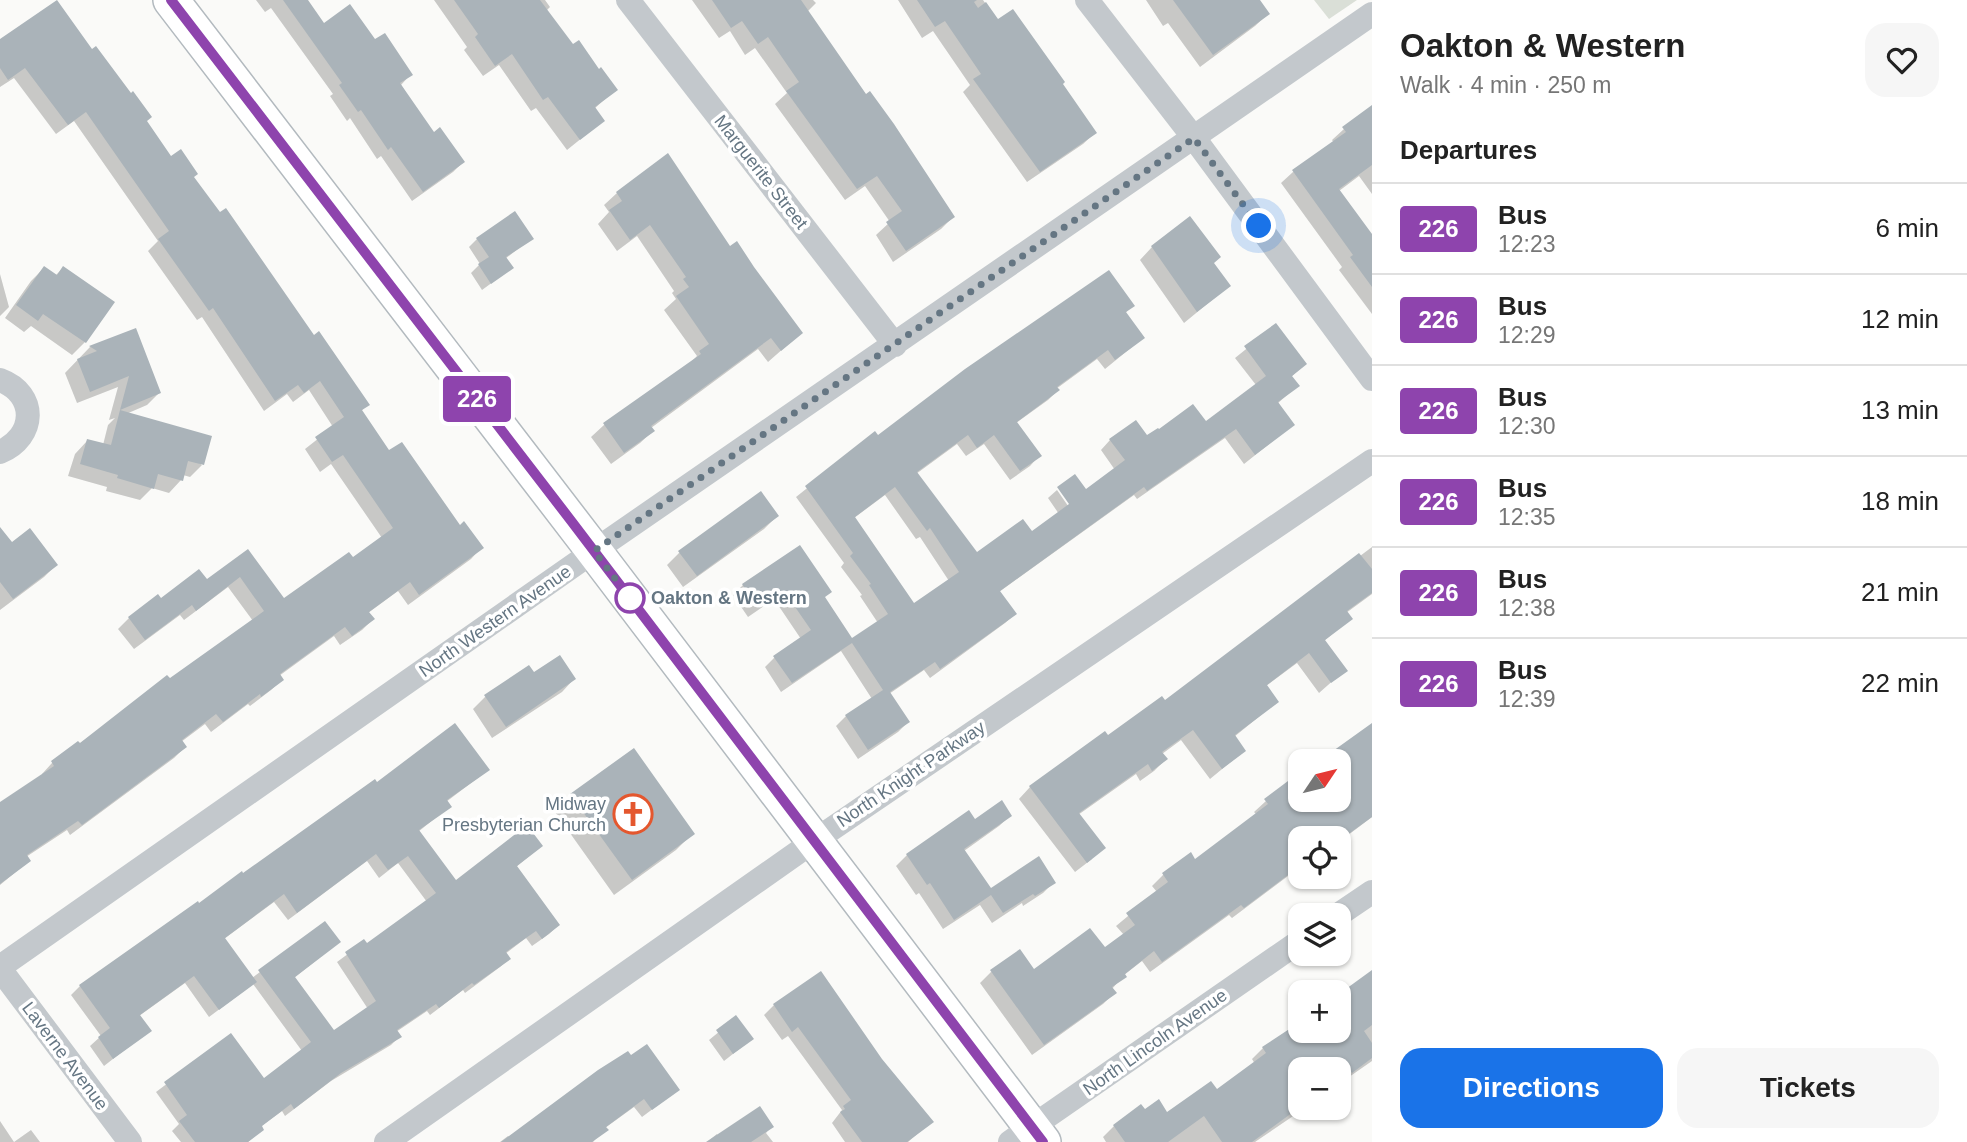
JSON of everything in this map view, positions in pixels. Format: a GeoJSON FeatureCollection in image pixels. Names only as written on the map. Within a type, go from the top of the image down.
{"type":"FeatureCollection","features":[{"type":"Feature","properties":{"kind":"main road"},"geometry":{"type":"LineString","coordinates":[[171,0],[814,841],[1028,1137]]}},
{"type":"Feature","properties":{"kind":"street","name":"Marguerite Street"},"geometry":{"type":"LineString","coordinates":[[628,0],[895,345]]}},
{"type":"Feature","properties":{"kind":"street"},"geometry":{"type":"LineString","coordinates":[[1087,0],[1194,138],[1372,379]]}},
{"type":"Feature","properties":{"kind":"street","name":"North Western Avenue"},"geometry":{"type":"LineString","coordinates":[[0,968],[594,551],[1372,14]]}},
{"type":"Feature","properties":{"kind":"street"},"geometry":{"type":"LineString","coordinates":[[0,380],[19,391],[28,415],[27,427],[21,438],[12,447],[0,452]]}},
{"type":"Feature","properties":{"kind":"street","name":"North Knight Parkway"},"geometry":{"type":"LineString","coordinates":[[386,1142],[814,841],[1372,461]]}},
{"type":"Feature","properties":{"kind":"street"},"geometry":{"type":"LineString","coordinates":[[1351,906],[1372,892]]}},
{"type":"Feature","properties":{"kind":"street","name":"North Lincoln Avenue"},"geometry":{"type":"LineString","coordinates":[[1028,1137],[1288,950]]}},
{"type":"Feature","properties":{"kind":"street","name":"Laverne Avenue"},"geometry":{"type":"LineString","coordinates":[[0,968],[130,1142]]}},
{"type":"Feature","properties":{"kind":"shaded area"},"geometry":{"type":"Polygon","coordinates":[[[1314,0],[1357,0],[1329,19],[1314,0]]]}},
{"type":"Feature","properties":{"kind":"building"},"geometry":{"type":"Polygon","coordinates":[[[57,0],[92,49],[96,46],[152,117],[147,121],[171,156],[181,149],[198,174],[194,177],[220,212],[226,208],[314,335],[319,331],[370,405],[362,410],[389,450],[402,442],[460,525],[464,521],[484,548],[419,595],[410,582],[369,612],[375,619],[352,636],[345,627],[280,674],[284,680],[223,722],[216,714],[182,740],[187,747],[82,825],[78,821],[27,855],[31,861],[0,884],[0,802],[54,766],[51,761],[78,741],[80,743],[167,675],[170,678],[264,611],[240,577],[196,611],[192,605],[145,640],[128,617],[158,594],[161,598],[199,569],[207,579],[248,549],[284,598],[349,552],[353,557],[393,528],[343,455],[332,462],[315,437],[344,417],[320,381],[304,393],[298,385],[275,401],[213,308],[209,311],[158,239],[169,231],[86,112],[68,125],[25,68],[8,80],[0,68],[0,39],[57,0]]]}},
{"type":"Feature","properties":{"kind":"building"},"geometry":{"type":"Polygon","coordinates":[[[283,0],[308,0],[324,23],[350,4],[375,39],[385,33],[413,75],[400,83],[434,132],[440,127],[465,162],[423,192],[391,147],[388,150],[361,110],[358,112],[339,85],[342,83],[283,0]]]}},
{"type":"Feature","properties":{"kind":"building"},"geometry":{"type":"Polygon","coordinates":[[[454,0],[540,0],[573,44],[579,40],[618,90],[595,107],[605,121],[580,140],[548,97],[543,100],[512,54],[495,66],[475,37],[478,34],[454,0]]]}},
{"type":"Feature","properties":{"kind":"building"},"geometry":{"type":"Polygon","coordinates":[[[712,0],[801,0],[866,94],[870,91],[894,124],[955,217],[906,251],[886,222],[902,211],[877,176],[857,189],[786,91],[799,82],[768,37],[758,44],[742,21],[731,28],[712,0]]]}},
{"type":"Feature","properties":{"kind":"building"},"geometry":{"type":"Polygon","coordinates":[[[917,0],[977,0],[974,2],[978,8],[986,2],[998,19],[1013,9],[1065,82],[1063,84],[1097,133],[1040,172],[973,79],[981,74],[945,21],[935,27],[917,0]]]}},
{"type":"Feature","properties":{"kind":"building"},"geometry":{"type":"Polygon","coordinates":[[[1173,0],[1260,0],[1270,14],[1213,55],[1173,0]]]}},
{"type":"Feature","properties":{"kind":"building"},"geometry":{"type":"Polygon","coordinates":[[[1372,105],[1372,165],[1339,189],[1372,234],[1372,287],[1350,257],[1353,255],[1292,170],[1346,132],[1342,127],[1372,105]]]}},
{"type":"Feature","properties":{"kind":"building"},"geometry":{"type":"Polygon","coordinates":[[[668,153],[730,246],[737,241],[803,333],[781,351],[771,338],[651,426],[655,431],[624,453],[603,423],[701,354],[699,351],[709,344],[676,296],[689,287],[683,279],[686,277],[650,225],[630,240],[609,210],[622,201],[616,192],[668,153]]]}},
{"type":"Feature","properties":{"kind":"building"},"geometry":{"type":"Polygon","coordinates":[[[515,211],[534,239],[506,257],[514,268],[491,284],[478,264],[489,257],[476,238],[515,211]]]}},
{"type":"Feature","properties":{"kind":"building"},"geometry":{"type":"Polygon","coordinates":[[[1190,216],[1221,257],[1214,263],[1231,286],[1197,312],[1151,246],[1190,216]]]}},
{"type":"Feature","properties":{"kind":"building"},"geometry":{"type":"Polygon","coordinates":[[[44,266],[57,275],[63,266],[115,302],[86,343],[43,314],[38,321],[16,305],[44,266]]]}},
{"type":"Feature","properties":{"kind":"building"},"geometry":{"type":"Polygon","coordinates":[[[1109,270],[1135,306],[1126,312],[1145,338],[1115,360],[1108,350],[1057,387],[1060,390],[1017,422],[1042,456],[1020,471],[994,435],[977,448],[968,435],[917,472],[977,552],[1023,519],[1032,531],[1069,504],[1057,487],[1075,474],[1086,489],[1125,460],[1109,439],[1136,420],[1147,435],[1193,404],[1206,421],[1266,376],[1244,346],[1276,323],[1307,364],[1292,376],[1300,386],[1278,402],[1295,425],[1255,455],[1236,429],[1147,491],[1144,487],[1000,591],[1017,614],[940,669],[935,662],[890,692],[910,722],[868,750],[845,715],[883,690],[852,643],[792,683],[773,656],[811,630],[784,591],[758,608],[742,584],[800,545],[832,592],[825,597],[852,638],[888,614],[869,585],[871,584],[850,556],[853,553],[805,486],[875,431],[878,435],[965,369],[1109,270]],[[895,487],[855,517],[914,603],[959,572],[930,528],[927,531],[895,487]]]}},
{"type":"Feature","properties":{"kind":"building"},"geometry":{"type":"Polygon","coordinates":[[[136,328],[161,393],[120,410],[129,376],[90,392],[77,359],[97,351],[89,346],[136,328]]]}},
{"type":"Feature","properties":{"kind":"building"},"geometry":{"type":"Polygon","coordinates":[[[120,410],[212,436],[204,465],[188,461],[183,481],[158,474],[154,489],[80,464],[87,439],[111,445],[120,410]]]}},
{"type":"Feature","properties":{"kind":"building"},"geometry":{"type":"Polygon","coordinates":[[[761,491],[779,516],[697,576],[678,551],[761,491]]]}},
{"type":"Feature","properties":{"kind":"building"},"geometry":{"type":"Polygon","coordinates":[[[0,527],[12,542],[30,528],[58,565],[13,599],[0,582],[0,527]]]}},
{"type":"Feature","properties":{"kind":"building"},"geometry":{"type":"Polygon","coordinates":[[[1359,553],[1372,569],[1372,593],[1347,611],[1353,619],[1325,640],[1348,671],[1331,683],[1309,653],[1267,685],[1279,702],[1235,735],[1246,751],[1222,769],[1193,730],[1162,752],[1168,759],[1152,771],[1148,764],[1079,813],[1106,848],[1087,863],[1029,786],[1105,731],[1108,735],[1162,696],[1165,700],[1359,553]]]}},
{"type":"Feature","properties":{"kind":"building"},"geometry":{"type":"Polygon","coordinates":[[[560,655],[576,679],[506,727],[484,695],[529,665],[534,672],[560,655]]]}},
{"type":"Feature","properties":{"kind":"building"},"geometry":{"type":"Polygon","coordinates":[[[455,723],[490,770],[447,800],[452,807],[419,830],[456,880],[527,825],[543,846],[517,866],[560,925],[542,939],[536,931],[506,952],[511,959],[474,985],[472,983],[439,1008],[436,1004],[397,1030],[402,1037],[341,1073],[294,1109],[291,1104],[262,1126],[264,1130],[248,1142],[195,1142],[179,1121],[187,1115],[164,1082],[231,1033],[264,1078],[311,1042],[258,970],[325,921],[341,942],[295,977],[334,1030],[376,1001],[345,952],[364,939],[367,943],[436,893],[408,856],[388,870],[376,854],[297,913],[284,894],[225,938],[257,982],[219,1010],[194,976],[140,1015],[152,1031],[113,1059],[98,1037],[110,1028],[79,985],[375,779],[377,782],[455,723]]]}},
{"type":"Feature","properties":{"kind":"building"},"geometry":{"type":"Polygon","coordinates":[[[1372,723],[1372,817],[1351,832],[1351,826],[1288,826],[1288,875],[1244,908],[1241,905],[1162,962],[1154,951],[1125,974],[1127,977],[1112,987],[1117,993],[1044,1045],[990,970],[1020,949],[1034,969],[1090,928],[1105,947],[1135,925],[1126,913],[1168,882],[1162,873],[1191,852],[1195,859],[1268,804],[1264,799],[1288,781],[1288,812],[1351,812],[1351,749],[1336,749],[1372,723]]]}},
{"type":"Feature","properties":{"kind":"building","name":"Midway Presbyterian Church"},"geometry":{"type":"Polygon","coordinates":[[[634,748],[695,834],[632,880],[570,794],[634,748]]]}},
{"type":"Feature","properties":{"kind":"building"},"geometry":{"type":"Polygon","coordinates":[[[1002,800],[1012,816],[964,849],[991,888],[1039,856],[1056,883],[1003,913],[991,895],[954,920],[930,883],[927,885],[906,854],[969,810],[975,819],[1002,800]]]}},
{"type":"Feature","properties":{"kind":"building"},"geometry":{"type":"Polygon","coordinates":[[[1372,970],[1372,1025],[1364,1031],[1372,1043],[1372,1058],[1352,1073],[1351,1057],[1288,1057],[1288,1116],[1252,1142],[1222,1142],[1204,1116],[1168,1142],[1125,1142],[1113,1125],[1141,1104],[1145,1109],[1159,1099],[1167,1112],[1211,1081],[1217,1089],[1266,1053],[1262,1047],[1288,1030],[1288,1043],[1351,1043],[1351,985],[1372,970]]]}},
{"type":"Feature","properties":{"kind":"building"},"geometry":{"type":"Polygon","coordinates":[[[821,971],[882,1059],[934,1122],[907,1142],[862,1142],[840,1112],[851,1100],[798,1027],[792,1032],[773,1004],[821,971]]]}},
{"type":"Feature","properties":{"kind":"building"},"geometry":{"type":"Polygon","coordinates":[[[736,1015],[754,1039],[733,1054],[716,1030],[736,1015]]]}},
{"type":"Feature","properties":{"kind":"building"},"geometry":{"type":"Polygon","coordinates":[[[647,1044],[680,1090],[652,1110],[644,1099],[606,1127],[609,1130],[592,1142],[501,1142],[598,1070],[628,1051],[631,1055],[647,1044]]]}},
{"type":"Feature","properties":{"kind":"building"},"geometry":{"type":"Polygon","coordinates":[[[760,1106],[774,1127],[751,1142],[706,1142],[760,1106]]]}},
{"type":"Feature","properties":{"kind":"bus line","name":"226"},"geometry":{"type":"LineString","coordinates":[[171,0],[1043,1142]]}},
{"type":"Feature","properties":{"kind":"place","name":"Oakton & Western"},"geometry":{"type":"Point","coordinates":[630,598]}},
{"type":"Feature","properties":{"kind":"place","name":"Midway Presbyterian Church"},"geometry":{"type":"Point","coordinates":[633,814]}},
{"type":"Feature","properties":{"kind":"route"},"geometry":{"type":"LineString","coordinates":[[630,598],[594,551],[1194,138],[1259,226]]}}]}
